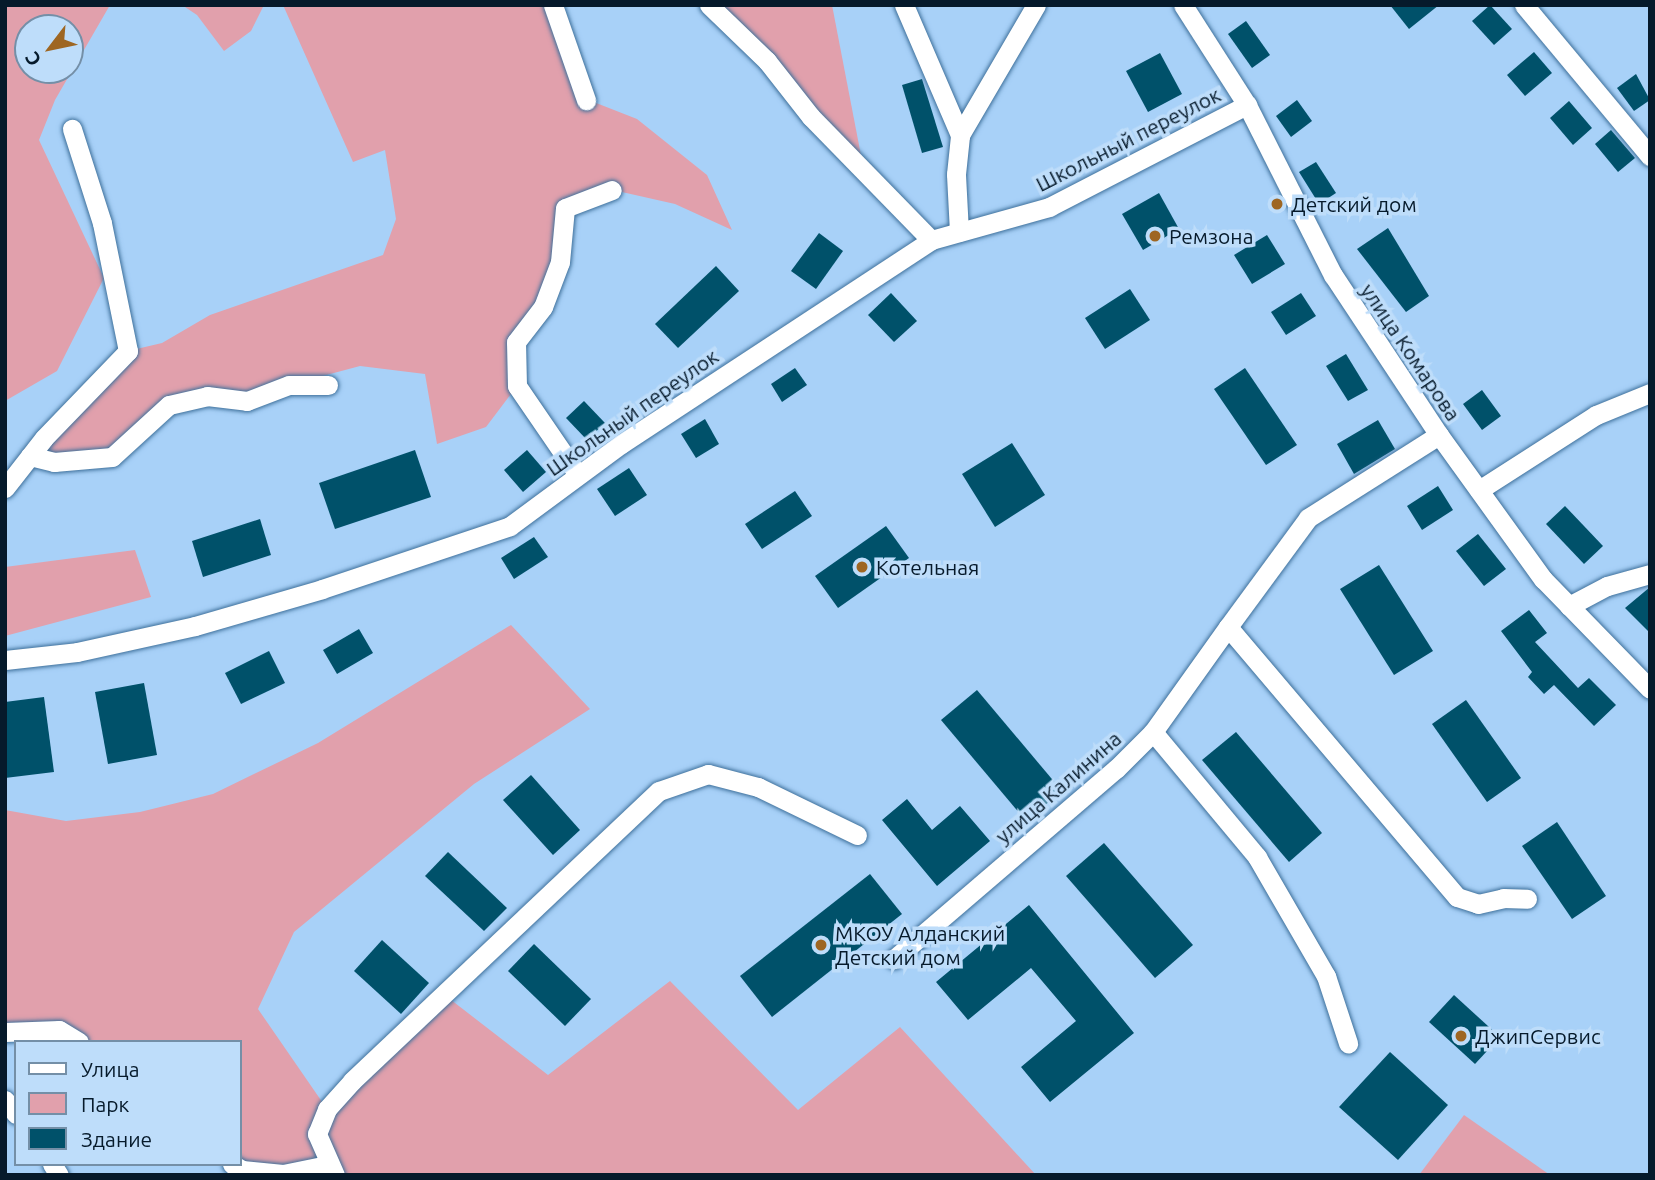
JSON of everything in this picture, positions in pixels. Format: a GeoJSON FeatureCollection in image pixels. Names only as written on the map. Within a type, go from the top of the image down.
{"type":"FeatureCollection","features":[{"type":"Feature","properties":{"kind":"street"},"geometry":{"type":"LineString","coordinates":[[553,5],[586,100]]}},
{"type":"Feature","properties":{"kind":"street"},"geometry":{"type":"LineString","coordinates":[[709,5],[767,61],[811,117],[931,240]]}},
{"type":"Feature","properties":{"kind":"street"},"geometry":{"type":"LineString","coordinates":[[904,5],[960,135]]}},
{"type":"Feature","properties":{"kind":"street"},"geometry":{"type":"LineString","coordinates":[[959,232],[956,174],[960,135],[1036,5]]}},
{"type":"Feature","properties":{"kind":"street","name":"улица Комарова"},"geometry":{"type":"LineString","coordinates":[[1184,5],[1247,105],[1333,275],[1439,435],[1543,579],[1650,689]]}},
{"type":"Feature","properties":{"kind":"street"},"geometry":{"type":"LineString","coordinates":[[1524,5],[1650,156]]}},
{"type":"Feature","properties":{"kind":"street","name":"Школьный переулок"},"geometry":{"type":"LineString","coordinates":[[5,660],[77,652],[322,589],[510,526],[578,475],[931,240],[1049,207],[1247,105]]}},
{"type":"Feature","properties":{"kind":"street"},"geometry":{"type":"LineString","coordinates":[[5,488],[30,456],[128,351],[102,223],[72,129]]}},
{"type":"Feature","properties":{"kind":"street"},"geometry":{"type":"LineString","coordinates":[[578,475],[517,386],[516,342],[543,307],[560,262],[565,208],[612,190]]}},
{"type":"Feature","properties":{"kind":"street"},"geometry":{"type":"LineString","coordinates":[[30,456],[54,462],[112,457],[169,405],[207,396],[247,401],[289,386],[328,385]]}},
{"type":"Feature","properties":{"kind":"street"},"geometry":{"type":"LineString","coordinates":[[1479,490],[1596,415],[1650,393]]}},
{"type":"Feature","properties":{"kind":"street","name":"улица Калинина"},"geometry":{"type":"LineString","coordinates":[[894,959],[1116,769],[1153,732],[1308,518],[1439,435]]}},
{"type":"Feature","properties":{"kind":"street"},"geometry":{"type":"LineString","coordinates":[[1569,606],[1606,586],[1650,574]]}},
{"type":"Feature","properties":{"kind":"street"},"geometry":{"type":"LineString","coordinates":[[1228,627],[1457,897],[1479,904],[1527,899]]}},
{"type":"Feature","properties":{"kind":"street"},"geometry":{"type":"LineString","coordinates":[[1153,732],[1257,857],[1326,976],[1348,1043]]}},
{"type":"Feature","properties":{"kind":"street"},"geometry":{"type":"LineString","coordinates":[[235,1166],[242,1170],[283,1174],[331,1170],[317,1135],[327,1109],[352,1080],[659,791],[708,774],[758,787],[857,835]]}},
{"type":"Feature","properties":{"kind":"street"},"geometry":{"type":"LineString","coordinates":[[5,1032],[59,1030],[76,1040]]}},
{"type":"Feature","properties":{"kind":"green space"},"geometry":{"type":"Polygon","coordinates":[[[5,5],[110,5],[84,50],[84,14],[14,14],[14,84],[64,84],[39,140],[104,278],[57,371],[5,401],[5,5]]]}},
{"type":"Feature","properties":{"kind":"green space"},"geometry":{"type":"Polygon","coordinates":[[[182,5],[264,5],[251,31],[224,51],[197,15],[182,5]]]}},
{"type":"Feature","properties":{"kind":"green space"},"geometry":{"type":"Polygon","coordinates":[[[283,5],[553,5],[586,99],[637,119],[707,175],[732,230],[675,204],[613,190],[565,208],[560,262],[516,342],[517,386],[486,427],[437,444],[425,374],[360,366],[289,385],[169,405],[112,457],[30,456],[128,351],[162,343],[210,315],[383,255],[396,219],[385,150],[353,162],[283,5]]]}},
{"type":"Feature","properties":{"kind":"green space"},"geometry":{"type":"Polygon","coordinates":[[[709,5],[832,5],[864,171],[709,5]]]}},
{"type":"Feature","properties":{"kind":"green space"},"geometry":{"type":"Polygon","coordinates":[[[135,550],[151,597],[5,636],[5,567],[135,550]]]}},
{"type":"Feature","properties":{"kind":"green space"},"geometry":{"type":"Polygon","coordinates":[[[511,625],[590,709],[474,784],[294,932],[258,1009],[327,1109],[446,996],[548,1075],[670,981],[798,1110],[900,1027],[1036,1175],[335,1175],[242,1164],[242,1040],[64,1040],[5,1032],[5,810],[66,821],[140,812],[213,794],[318,743],[511,625]]]}},
{"type":"Feature","properties":{"kind":"green space"},"geometry":{"type":"Polygon","coordinates":[[[1464,1115],[1550,1175],[1419,1175],[1464,1115]]]}},
{"type":"Feature","properties":{"kind":"building"},"geometry":{"type":"Polygon","coordinates":[[[1390,5],[1439,5],[1409,29],[1390,5]]]}},
{"type":"Feature","properties":{"kind":"building"},"geometry":{"type":"Polygon","coordinates":[[[1490,5],[1512,29],[1494,45],[1472,21],[1490,5]]]}},
{"type":"Feature","properties":{"kind":"building"},"geometry":{"type":"Polygon","coordinates":[[[1246,21],[1270,55],[1252,68],[1228,34],[1246,21]]]}},
{"type":"Feature","properties":{"kind":"building"},"geometry":{"type":"Polygon","coordinates":[[[1534,52],[1552,73],[1525,96],[1507,75],[1534,52]]]}},
{"type":"Feature","properties":{"kind":"building"},"geometry":{"type":"Polygon","coordinates":[[[1160,53],[1182,94],[1148,112],[1126,71],[1160,53]]]}},
{"type":"Feature","properties":{"kind":"building"},"geometry":{"type":"Polygon","coordinates":[[[1636,74],[1650,100],[1634,111],[1617,88],[1636,74]]]}},
{"type":"Feature","properties":{"kind":"building"},"geometry":{"type":"Polygon","coordinates":[[[922,79],[943,147],[922,153],[902,85],[922,79]]]}},
{"type":"Feature","properties":{"kind":"building"},"geometry":{"type":"Polygon","coordinates":[[[1297,100],[1312,121],[1291,137],[1276,116],[1297,100]]]}},
{"type":"Feature","properties":{"kind":"building"},"geometry":{"type":"Polygon","coordinates":[[[1569,101],[1592,128],[1573,145],[1550,118],[1569,101]]]}},
{"type":"Feature","properties":{"kind":"building"},"geometry":{"type":"Polygon","coordinates":[[[1611,130],[1635,158],[1618,172],[1595,144],[1611,130]]]}},
{"type":"Feature","properties":{"kind":"building"},"geometry":{"type":"Polygon","coordinates":[[[1316,162],[1336,193],[1319,204],[1299,172],[1316,162]]]}},
{"type":"Feature","properties":{"kind":"building"},"geometry":{"type":"Polygon","coordinates":[[[1159,193],[1179,229],[1143,250],[1122,214],[1159,193]]]}},
{"type":"Feature","properties":{"kind":"building"},"geometry":{"type":"Polygon","coordinates":[[[1388,228],[1429,296],[1406,312],[1357,249],[1388,228]]]}},
{"type":"Feature","properties":{"kind":"building"},"geometry":{"type":"Polygon","coordinates":[[[819,233],[843,251],[816,289],[791,271],[819,233]]]}},
{"type":"Feature","properties":{"kind":"building"},"geometry":{"type":"Polygon","coordinates":[[[1267,235],[1285,264],[1252,284],[1234,255],[1267,235]]]}},
{"type":"Feature","properties":{"kind":"building"},"geometry":{"type":"Polygon","coordinates":[[[716,266],[739,291],[678,348],[655,324],[716,266]]]}},
{"type":"Feature","properties":{"kind":"building"},"geometry":{"type":"Polygon","coordinates":[[[1130,289],[1150,320],[1105,349],[1085,318],[1130,289]]]}},
{"type":"Feature","properties":{"kind":"building"},"geometry":{"type":"Polygon","coordinates":[[[891,293],[917,321],[894,342],[868,315],[891,293]]]}},
{"type":"Feature","properties":{"kind":"building"},"geometry":{"type":"Polygon","coordinates":[[[1301,293],[1316,316],[1286,335],[1271,312],[1301,293]]]}},
{"type":"Feature","properties":{"kind":"building"},"geometry":{"type":"Polygon","coordinates":[[[1346,354],[1368,390],[1348,401],[1326,366],[1346,354]]]}},
{"type":"Feature","properties":{"kind":"building"},"geometry":{"type":"Polygon","coordinates":[[[795,368],[807,385],[782,402],[771,384],[795,368]]]}},
{"type":"Feature","properties":{"kind":"building"},"geometry":{"type":"Polygon","coordinates":[[[1245,368],[1297,445],[1266,465],[1214,389],[1245,368]]]}},
{"type":"Feature","properties":{"kind":"building"},"geometry":{"type":"Polygon","coordinates":[[[1482,390],[1501,416],[1482,430],[1463,404],[1482,390]]]}},
{"type":"Feature","properties":{"kind":"building"},"geometry":{"type":"Polygon","coordinates":[[[584,401],[605,423],[587,440],[566,418],[584,401]]]}},
{"type":"Feature","properties":{"kind":"building"},"geometry":{"type":"Polygon","coordinates":[[[705,419],[719,444],[696,458],[681,434],[705,419]]]}},
{"type":"Feature","properties":{"kind":"building"},"geometry":{"type":"Polygon","coordinates":[[[1378,420],[1395,449],[1354,474],[1337,444],[1378,420]]]}},
{"type":"Feature","properties":{"kind":"building"},"geometry":{"type":"Polygon","coordinates":[[[1012,443],[1045,495],[995,527],[962,474],[1012,443]]]}},
{"type":"Feature","properties":{"kind":"building"},"geometry":{"type":"Polygon","coordinates":[[[415,450],[431,497],[335,529],[319,483],[415,450]]]}},
{"type":"Feature","properties":{"kind":"building"},"geometry":{"type":"Polygon","coordinates":[[[527,450],[546,472],[523,492],[504,470],[527,450]]]}},
{"type":"Feature","properties":{"kind":"building"},"geometry":{"type":"Polygon","coordinates":[[[629,468],[647,495],[615,516],[597,489],[629,468]]]}},
{"type":"Feature","properties":{"kind":"building"},"geometry":{"type":"Polygon","coordinates":[[[1438,486],[1453,510],[1422,530],[1407,506],[1438,486]]]}},
{"type":"Feature","properties":{"kind":"building"},"geometry":{"type":"Polygon","coordinates":[[[795,491],[812,516],[762,549],[745,524],[795,491]]]}},
{"type":"Feature","properties":{"kind":"building"},"geometry":{"type":"Polygon","coordinates":[[[1565,506],[1603,546],[1584,564],[1546,524],[1565,506]]]}},
{"type":"Feature","properties":{"kind":"building"},"geometry":{"type":"Polygon","coordinates":[[[260,519],[271,555],[203,577],[192,541],[260,519]]]}},
{"type":"Feature","properties":{"kind":"building","name":"Котельная"},"geometry":{"type":"Polygon","coordinates":[[[886,526],[909,558],[838,608],[815,576],[886,526]]]}},
{"type":"Feature","properties":{"kind":"building"},"geometry":{"type":"Polygon","coordinates":[[[1478,534],[1506,569],[1484,586],[1456,551],[1478,534]]]}},
{"type":"Feature","properties":{"kind":"building"},"geometry":{"type":"Polygon","coordinates":[[[534,537],[548,557],[514,579],[501,558],[534,537]]]}},
{"type":"Feature","properties":{"kind":"building"},"geometry":{"type":"Polygon","coordinates":[[[1379,565],[1433,651],[1394,675],[1340,589],[1379,565]]]}},
{"type":"Feature","properties":{"kind":"building"},"geometry":{"type":"Polygon","coordinates":[[[1650,587],[1650,633],[1625,608],[1650,587]]]}},
{"type":"Feature","properties":{"kind":"building"},"geometry":{"type":"Polygon","coordinates":[[[1529,610],[1547,633],[1535,642],[1578,688],[1589,678],[1616,705],[1594,726],[1554,685],[1544,694],[1528,677],[1532,672],[1501,631],[1529,610]]]}},
{"type":"Feature","properties":{"kind":"building"},"geometry":{"type":"Polygon","coordinates":[[[359,629],[373,653],[337,674],[323,650],[359,629]]]}},
{"type":"Feature","properties":{"kind":"building"},"geometry":{"type":"Polygon","coordinates":[[[269,651],[285,683],[241,704],[225,673],[269,651]]]}},
{"type":"Feature","properties":{"kind":"building"},"geometry":{"type":"Polygon","coordinates":[[[144,683],[157,755],[108,764],[95,692],[144,683]]]}},
{"type":"Feature","properties":{"kind":"building"},"geometry":{"type":"Polygon","coordinates":[[[977,690],[1062,791],[1026,821],[941,720],[977,690]]]}},
{"type":"Feature","properties":{"kind":"building"},"geometry":{"type":"Polygon","coordinates":[[[44,697],[54,772],[5,778],[5,702],[44,697]]]}},
{"type":"Feature","properties":{"kind":"building"},"geometry":{"type":"Polygon","coordinates":[[[1466,700],[1521,778],[1487,802],[1432,724],[1466,700]]]}},
{"type":"Feature","properties":{"kind":"building"},"geometry":{"type":"Polygon","coordinates":[[[1236,732],[1322,833],[1289,862],[1202,760],[1236,732]]]}},
{"type":"Feature","properties":{"kind":"building"},"geometry":{"type":"Polygon","coordinates":[[[531,775],[580,830],[553,855],[503,800],[531,775]]]}},
{"type":"Feature","properties":{"kind":"building"},"geometry":{"type":"Polygon","coordinates":[[[907,799],[932,830],[960,806],[990,841],[937,886],[882,820],[907,799]]]}},
{"type":"Feature","properties":{"kind":"building"},"geometry":{"type":"Polygon","coordinates":[[[1557,822],[1606,896],[1572,919],[1522,846],[1557,822]]]}},
{"type":"Feature","properties":{"kind":"building"},"geometry":{"type":"Polygon","coordinates":[[[1104,843],[1193,945],[1155,978],[1066,876],[1104,843]]]}},
{"type":"Feature","properties":{"kind":"building"},"geometry":{"type":"Polygon","coordinates":[[[448,852],[507,908],[484,931],[425,876],[448,852]]]}},
{"type":"Feature","properties":{"kind":"building","name":"МКОУ Алданский Детский дом"},"geometry":{"type":"Polygon","coordinates":[[[870,874],[902,914],[772,1017],[740,976],[870,874]]]}},
{"type":"Feature","properties":{"kind":"building"},"geometry":{"type":"Polygon","coordinates":[[[1029,905],[1134,1033],[1050,1102],[1021,1067],[1076,1021],[1031,968],[968,1020],[936,982],[1029,905]]]}},
{"type":"Feature","properties":{"kind":"building"},"geometry":{"type":"Polygon","coordinates":[[[382,940],[429,983],[401,1014],[354,971],[382,940]]]}},
{"type":"Feature","properties":{"kind":"building"},"geometry":{"type":"Polygon","coordinates":[[[534,944],[591,999],[565,1026],[508,971],[534,944]]]}},
{"type":"Feature","properties":{"kind":"building"},"geometry":{"type":"Polygon","coordinates":[[[1454,995],[1500,1037],[1475,1064],[1429,1022],[1454,995]]]}},
{"type":"Feature","properties":{"kind":"building"},"geometry":{"type":"Polygon","coordinates":[[[1390,1052],[1448,1105],[1398,1160],[1339,1107],[1390,1052]]]}},
{"type":"Feature","properties":{"kind":"place","name":"Детский дом"},"geometry":{"type":"Point","coordinates":[1277,204]}},
{"type":"Feature","properties":{"kind":"place","name":"Ремзона"},"geometry":{"type":"Point","coordinates":[1155,236]}},
{"type":"Feature","properties":{"kind":"place","name":"Котельная"},"geometry":{"type":"Point","coordinates":[862,567]}},
{"type":"Feature","properties":{"kind":"place","name":"МКОУ Алданский Детский дом"},"geometry":{"type":"Point","coordinates":[821,945]}},
{"type":"Feature","properties":{"kind":"place","name":"ДжипСервис"},"geometry":{"type":"Point","coordinates":[1461,1036]}}]}
